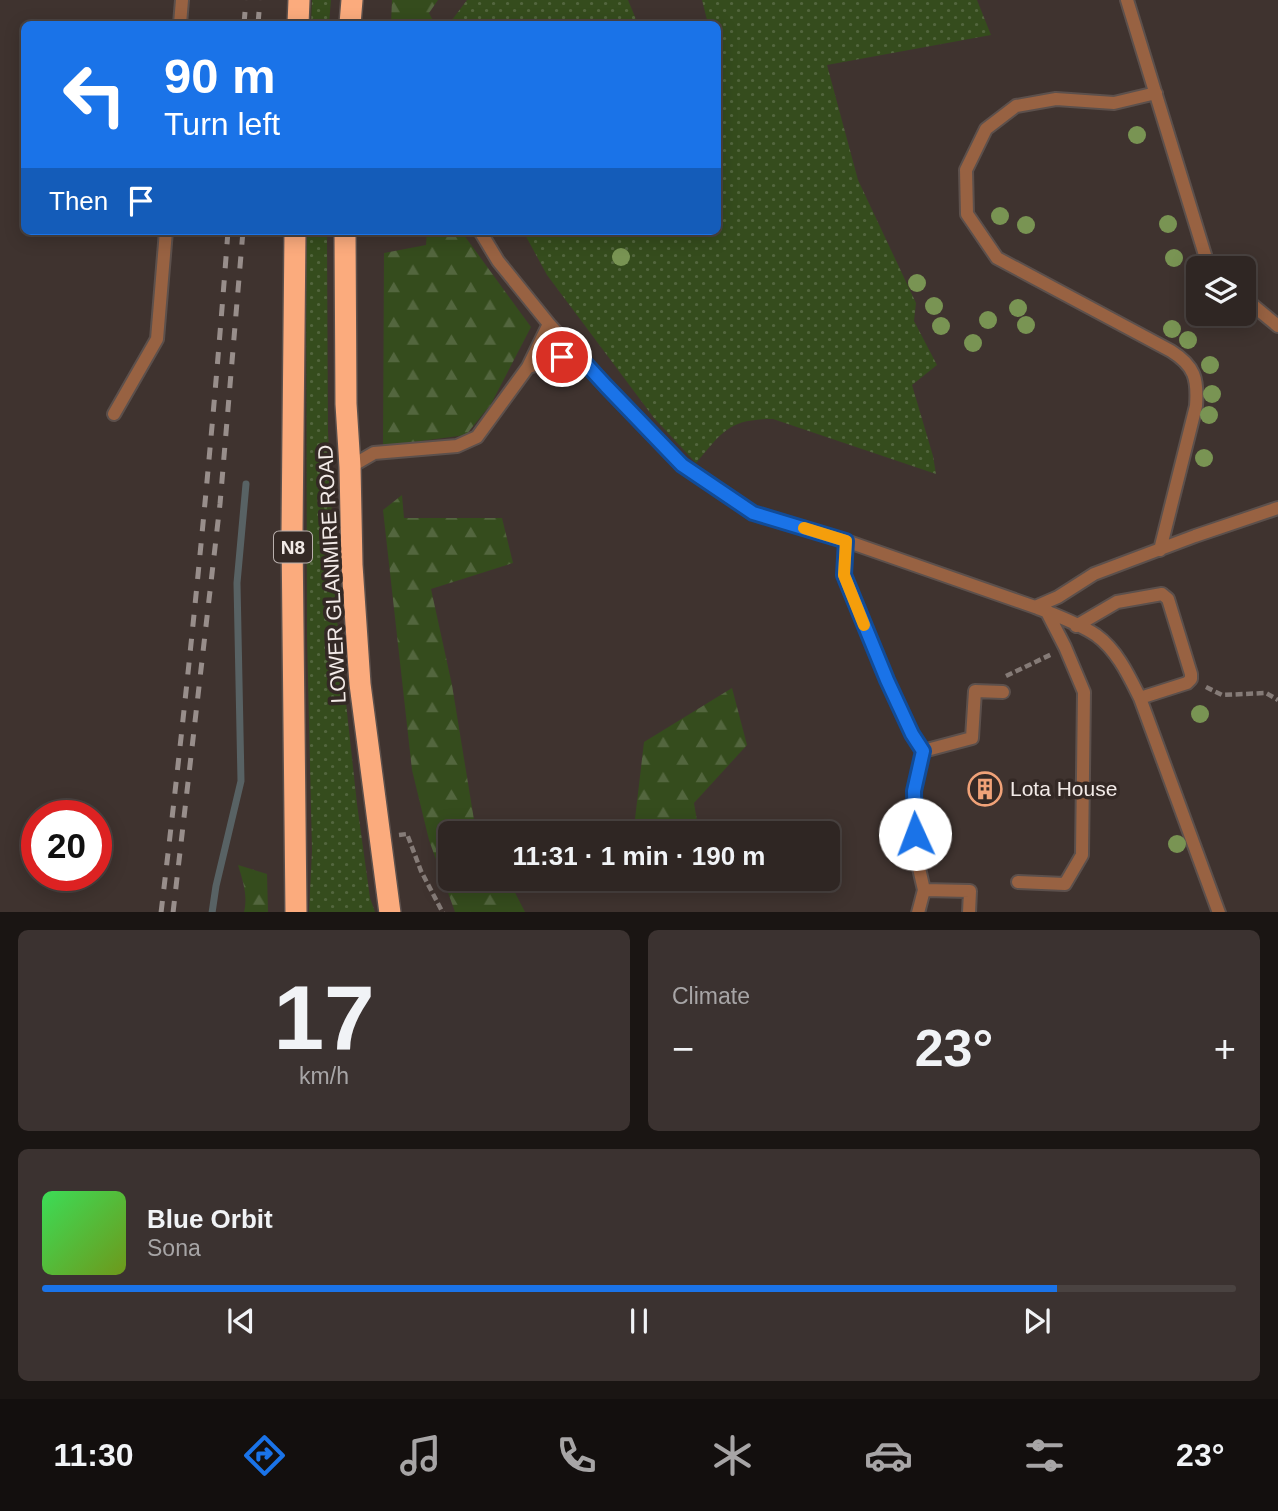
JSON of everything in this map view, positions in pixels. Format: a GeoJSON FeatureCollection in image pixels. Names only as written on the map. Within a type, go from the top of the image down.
{"type":"FeatureCollection","features":[{"type":"Feature","properties":{"kind":"highway"},"geometry":{"type":"LineString","coordinates":[[298,21],[299,0]]}},
{"type":"Feature","properties":{"kind":"highway","name":"LOWER GLANMIRE ROAD"},"geometry":{"type":"LineString","coordinates":[[295,235],[292,534],[296,912]]}},
{"type":"Feature","properties":{"kind":"highway","name":"LOWER GLANMIRE ROAD"},"geometry":{"type":"LineString","coordinates":[[345,235],[346,404],[352,565],[360,684],[390,912]]}},
{"type":"Feature","properties":{"kind":"lane"},"geometry":{"type":"LineString","coordinates":[[180,21],[182,0]]}},
{"type":"Feature","properties":{"kind":"lane"},"geometry":{"type":"LineString","coordinates":[[1128,0],[1205,256]]}},
{"type":"Feature","properties":{"kind":"lane"},"geometry":{"type":"LineString","coordinates":[[1156,93],[1114,103],[1056,99],[1016,106],[986,129],[966,170],[967,214],[997,258],[1171,351],[1185,360],[1194,373],[1198,386],[1196,406],[1160,550]]}},
{"type":"Feature","properties":{"kind":"lane"},"geometry":{"type":"LineString","coordinates":[[114,414],[157,339],[166,235]]}},
{"type":"Feature","properties":{"kind":"lane"},"geometry":{"type":"LineString","coordinates":[[482,235],[498,261],[549,324],[682,465],[753,513],[846,541],[1041,609],[1096,635],[1126,671],[1140,698],[1219,912]]}},
{"type":"Feature","properties":{"kind":"lane"},"geometry":{"type":"LineString","coordinates":[[1256,308],[1278,326]]}},
{"type":"Feature","properties":{"kind":"lane"},"geometry":{"type":"LineString","coordinates":[[350,467],[374,453],[457,446],[477,437],[528,367],[549,324]]}},
{"type":"Feature","properties":{"kind":"lane"},"geometry":{"type":"LineString","coordinates":[[528,367],[562,357],[584,362]]}},
{"type":"Feature","properties":{"kind":"lane"},"geometry":{"type":"LineString","coordinates":[[1041,609],[1094,574],[1278,508]]}},
{"type":"Feature","properties":{"kind":"lane"},"geometry":{"type":"LineString","coordinates":[[846,541],[844,575],[887,680],[912,734],[923,751],[914,791],[916,855],[924,890],[918,912]]}},
{"type":"Feature","properties":{"kind":"lane"},"geometry":{"type":"LineString","coordinates":[[1076,626],[1117,602],[1162,594],[1168,599],[1191,679],[1187,683],[1140,698]]}},
{"type":"Feature","properties":{"kind":"lane"},"geometry":{"type":"LineString","coordinates":[[1018,882],[1065,884],[1082,855],[1084,692],[1065,647],[1041,609]]}},
{"type":"Feature","properties":{"kind":"lane"},"geometry":{"type":"LineString","coordinates":[[923,751],[972,738],[975,691],[1003,692]]}},
{"type":"Feature","properties":{"kind":"lane"},"geometry":{"type":"LineString","coordinates":[[924,890],[970,891],[969,912]]}},
{"type":"Feature","properties":{"kind":"path"},"geometry":{"type":"LineString","coordinates":[[1003,692],[1003,677],[1065,647]]}},
{"type":"Feature","properties":{"kind":"path"},"geometry":{"type":"LineString","coordinates":[[1191,679],[1222,695],[1266,693],[1278,700]]}},
{"type":"Feature","properties":{"kind":"path"},"geometry":{"type":"LineString","coordinates":[[407,834],[421,871],[443,912]]}},
{"type":"Feature","properties":{"kind":"green space"},"geometry":{"type":"Polygon","coordinates":[[[312,0],[331,0],[329,21],[311,21],[312,0]]]}},
{"type":"Feature","properties":{"kind":"green space"},"geometry":{"type":"Polygon","coordinates":[[[392,0],[438,0],[429,13],[433,21],[391,21],[392,0]]]}},
{"type":"Feature","properties":{"kind":"green space"},"geometry":{"type":"Polygon","coordinates":[[[467,0],[628,0],[637,21],[451,21],[467,0]]]}},
{"type":"Feature","properties":{"kind":"green space"},"geometry":{"type":"Polygon","coordinates":[[[702,0],[977,0],[991,35],[827,65],[858,180],[916,303],[914,321],[937,365],[912,385],[936,474],[773,419],[736,424],[721,435],[696,463],[654,418],[547,275],[525,235],[721,235],[721,21],[707,21],[702,0]]]}},
{"type":"Feature","properties":{"kind":"green space"},"geometry":{"type":"Polygon","coordinates":[[[306,235],[327,235],[328,432],[337,620],[357,804],[370,898],[375,912],[309,912],[312,850],[307,637],[306,235]]]}},
{"type":"Feature","properties":{"kind":"green space"},"geometry":{"type":"Polygon","coordinates":[[[427,235],[464,235],[531,327],[491,404],[466,435],[383,446],[384,253],[426,245],[427,235]]]}},
{"type":"Feature","properties":{"kind":"green space"},"geometry":{"type":"Polygon","coordinates":[[[402,495],[404,518],[502,518],[513,563],[431,589],[452,685],[474,821],[438,821],[438,865],[412,770],[383,510],[402,495]]]}},
{"type":"Feature","properties":{"kind":"green space"},"geometry":{"type":"Polygon","coordinates":[[[732,688],[747,745],[694,803],[697,821],[589,821],[635,819],[644,742],[732,688]]]}},
{"type":"Feature","properties":{"kind":"green space"},"geometry":{"type":"Polygon","coordinates":[[[238,865],[267,874],[268,912],[244,912],[245,894],[238,865]]]}},
{"type":"Feature","properties":{"kind":"green space"},"geometry":{"type":"Polygon","coordinates":[[[447,891],[514,891],[525,912],[455,912],[447,891]]]}},
{"type":"Feature","properties":{"kind":"waterway"},"geometry":{"type":"LineString","coordinates":[[212,912],[241,781],[237,583],[246,484]]}},
{"type":"Feature","properties":{"kind":"railway"},"geometry":{"type":"LineString","coordinates":[[244,21],[246,0]]}},
{"type":"Feature","properties":{"kind":"railway"},"geometry":{"type":"LineString","coordinates":[[258,21],[260,0]]}},
{"type":"Feature","properties":{"kind":"railway"},"geometry":{"type":"LineString","coordinates":[[161,912],[198,572],[228,235]]}},
{"type":"Feature","properties":{"kind":"railway"},"geometry":{"type":"LineString","coordinates":[[173,912],[220,504],[243,235]]}},
{"type":"Feature","properties":{"kind":"slow traffic"},"geometry":{"type":"LineString","coordinates":[[804,528],[846,541],[844,575],[864,625]]}},
{"type":"Feature","properties":{"kind":"place","name":"Lota House"},"geometry":{"type":"Point","coordinates":[985,789]}},
{"type":"Feature","properties":{"kind":"route"},"geometry":{"type":"LineString","coordinates":[[562,357],[584,362],[682,465],[753,513],[846,541],[844,575],[887,680],[912,734],[923,751],[914,791],[915,834]]}}]}
